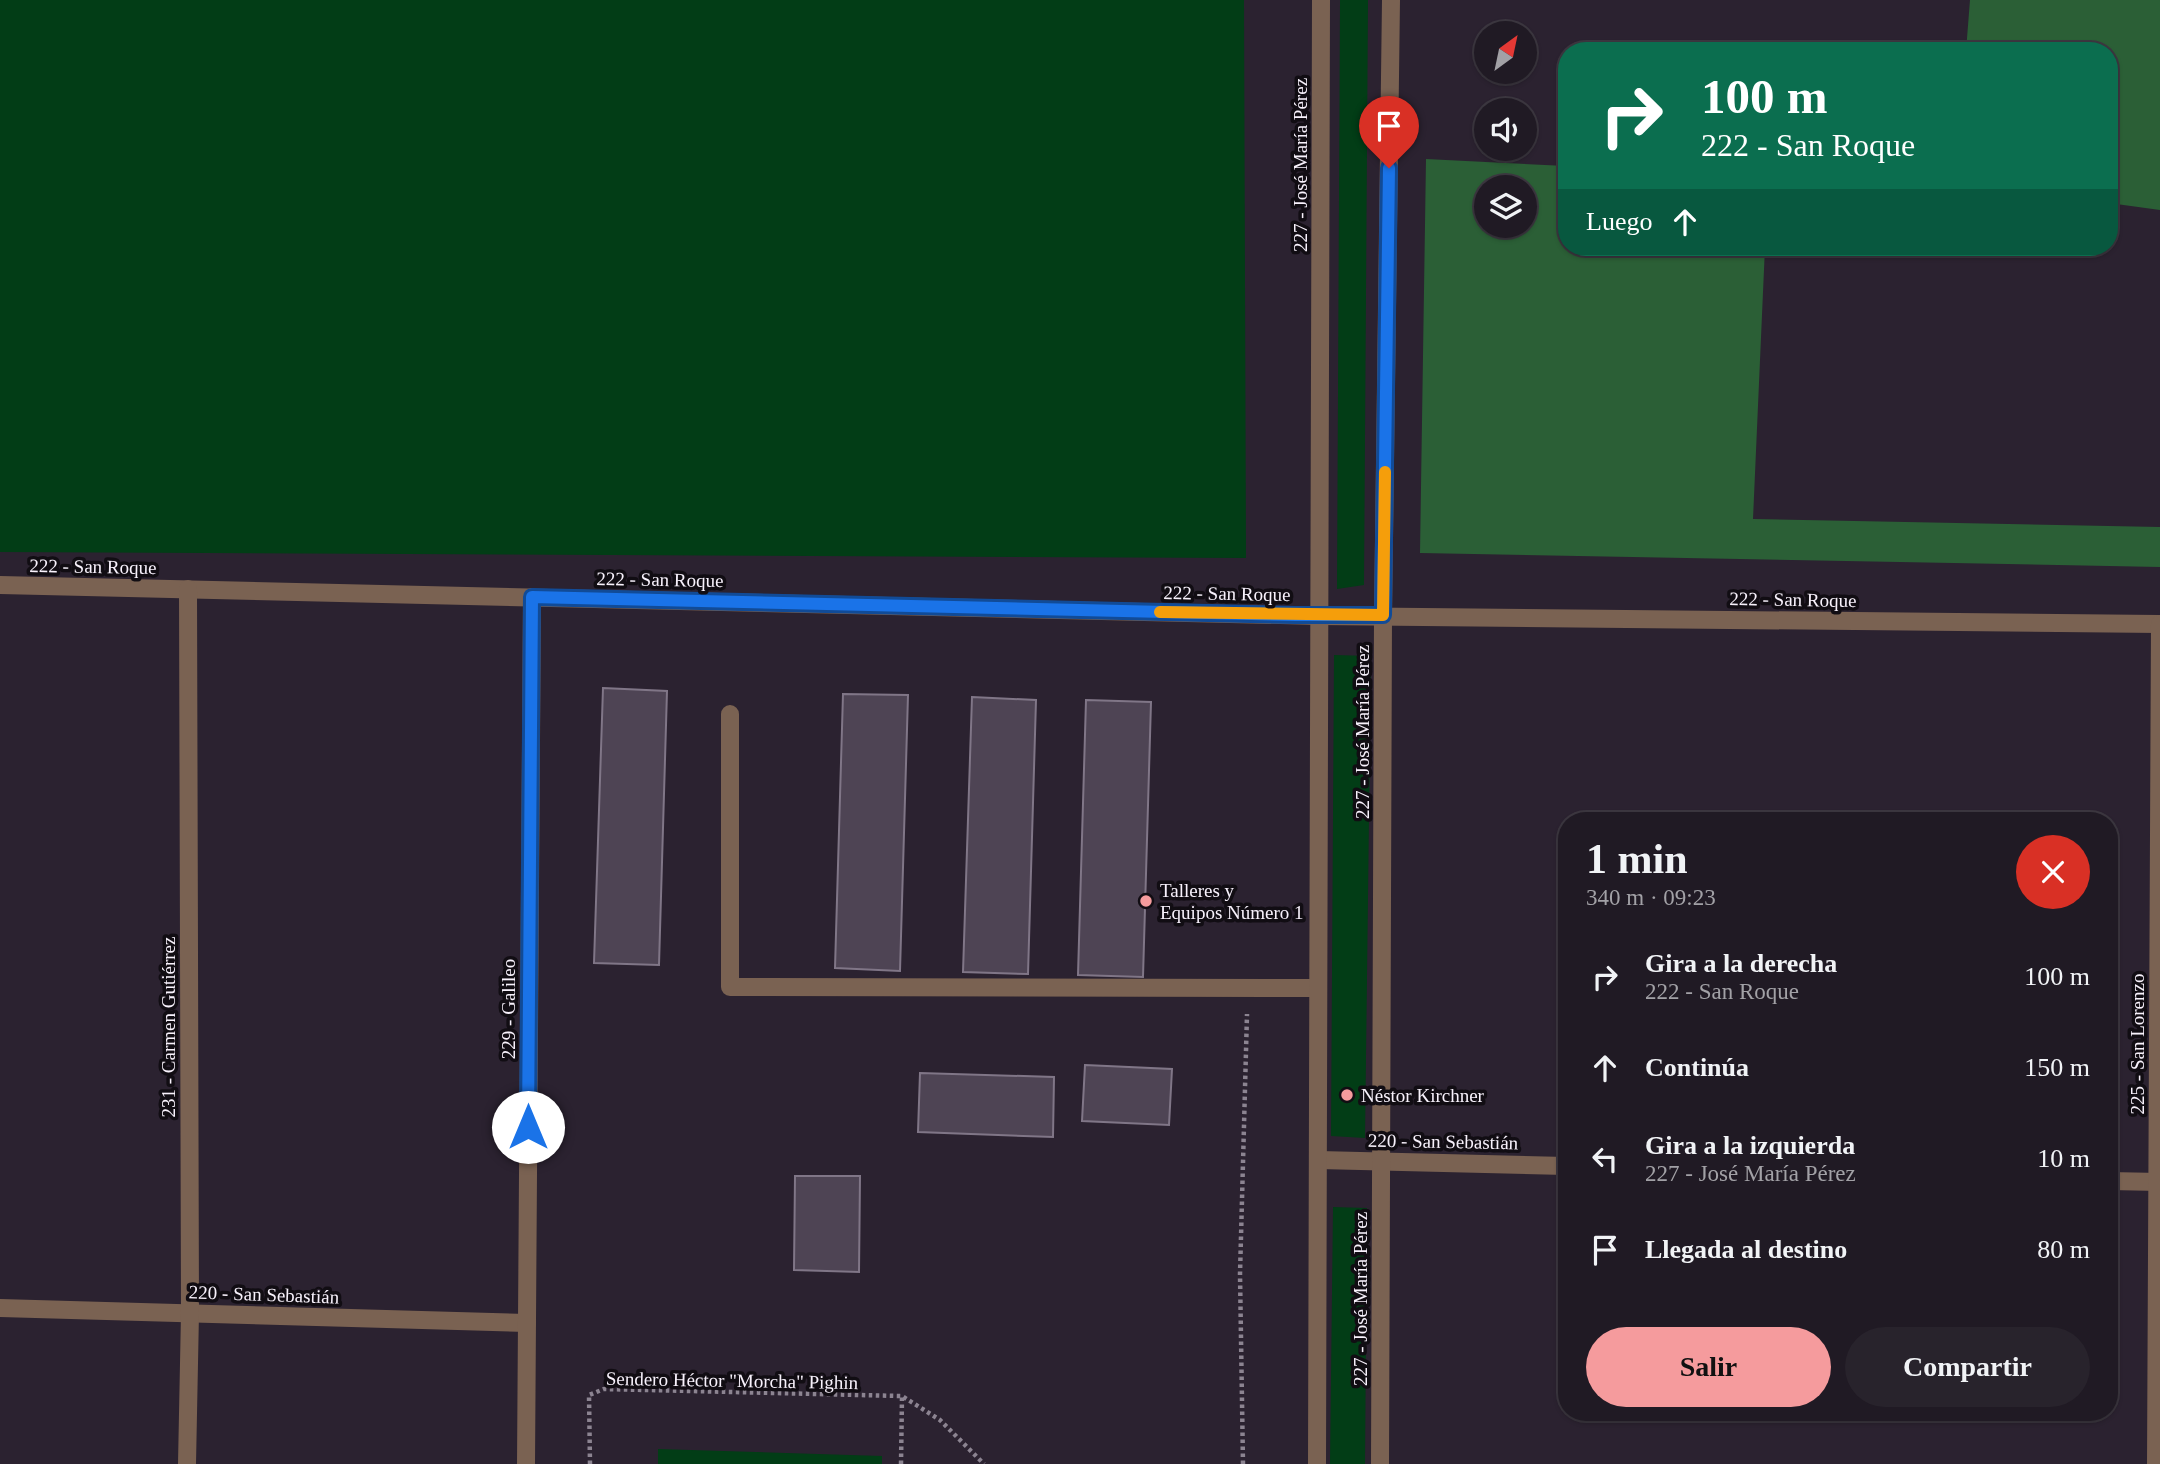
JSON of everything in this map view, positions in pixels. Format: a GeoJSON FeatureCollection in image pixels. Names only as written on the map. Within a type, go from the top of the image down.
{"type":"FeatureCollection","features":[{"type":"Feature","properties":{"kind":"street","name":"227 - José María Pérez"},"geometry":{"type":"LineString","coordinates":[[1317,1464],[1321,0]]}},
{"type":"Feature","properties":{"kind":"street","name":"227 - José María Pérez"},"geometry":{"type":"LineString","coordinates":[[1380,1464],[1383,615],[1391,0]]}},
{"type":"Feature","properties":{"kind":"street","name":"222 - San Roque"},"geometry":{"type":"LineString","coordinates":[[0,585],[1319,615],[2160,624]]}},
{"type":"Feature","properties":{"kind":"street","name":"231 - Carmen Gutiérrez"},"geometry":{"type":"LineString","coordinates":[[187,1464],[190,1313],[188,589]]}},
{"type":"Feature","properties":{"kind":"street","name":"229 - Galileo"},"geometry":{"type":"LineString","coordinates":[[526,1464],[532,597]]}},
{"type":"Feature","properties":{"kind":"street","name":"225 - San Lorenzo"},"geometry":{"type":"LineString","coordinates":[[2157,1464],[2160,624]]}},
{"type":"Feature","properties":{"kind":"street"},"geometry":{"type":"LineString","coordinates":[[730,714],[730,987],[1318,988]]}},
{"type":"Feature","properties":{"kind":"street","name":"220 - San Sebastián"},"geometry":{"type":"LineString","coordinates":[[1319,1160],[1558,1166]]}},
{"type":"Feature","properties":{"kind":"street"},"geometry":{"type":"LineString","coordinates":[[2118,1181],[2159,1182]]}},
{"type":"Feature","properties":{"kind":"street","name":"220 - San Sebastián"},"geometry":{"type":"LineString","coordinates":[[0,1308],[527,1323]]}},
{"type":"Feature","properties":{"kind":"path"},"geometry":{"type":"LineString","coordinates":[[1243,1464],[1240,1274],[1247,989]]}},
{"type":"Feature","properties":{"kind":"path","name":"Sendero Héctor \"Morcha\" Pighin"},"geometry":{"type":"LineString","coordinates":[[590,1464],[589,1395],[604,1389],[902,1396]]}},
{"type":"Feature","properties":{"kind":"path"},"geometry":{"type":"LineString","coordinates":[[901,1464],[902,1396]]}},
{"type":"Feature","properties":{"kind":"path"},"geometry":{"type":"LineString","coordinates":[[902,1396],[940,1420],[984,1464]]}},
{"type":"Feature","properties":{"kind":"green space"},"geometry":{"type":"Polygon","coordinates":[[[0,0],[1244,0],[1246,558],[0,552],[0,0]]]}},
{"type":"Feature","properties":{"kind":"green space"},"geometry":{"type":"Polygon","coordinates":[[[1340,0],[1368,0],[1364,585],[1337,589],[1340,0]]]}},
{"type":"Feature","properties":{"kind":"green space"},"geometry":{"type":"Polygon","coordinates":[[[1970,0],[2160,0],[2160,210],[2118,204],[2118,42],[1967,42],[1970,0]]]}},
{"type":"Feature","properties":{"kind":"green space"},"geometry":{"type":"Polygon","coordinates":[[[1426,159],[1558,166],[1558,256],[1765,256],[1753,519],[2160,527],[2160,567],[1420,553],[1426,159]]]}},
{"type":"Feature","properties":{"kind":"green space"},"geometry":{"type":"Polygon","coordinates":[[[1334,655],[1371,656],[1365,1138],[1331,1136],[1334,655]]]}},
{"type":"Feature","properties":{"kind":"green space"},"geometry":{"type":"Polygon","coordinates":[[[1333,1207],[1367,1208],[1365,1464],[1330,1464],[1333,1207]]]}},
{"type":"Feature","properties":{"kind":"green space"},"geometry":{"type":"Polygon","coordinates":[[[658,1449],[882,1456],[882,1464],[658,1464],[658,1449]]]}},
{"type":"Feature","properties":{"kind":"building"},"geometry":{"type":"Polygon","coordinates":[[[603,688],[667,691],[659,965],[594,963],[603,688]]]}},
{"type":"Feature","properties":{"kind":"building"},"geometry":{"type":"Polygon","coordinates":[[[843,694],[908,695],[900,971],[835,968],[843,694]]]}},
{"type":"Feature","properties":{"kind":"building"},"geometry":{"type":"Polygon","coordinates":[[[972,697],[1036,700],[1028,974],[963,972],[972,697]]]}},
{"type":"Feature","properties":{"kind":"building"},"geometry":{"type":"Polygon","coordinates":[[[1086,700],[1151,702],[1143,977],[1078,975],[1086,700]]]}},
{"type":"Feature","properties":{"kind":"building"},"geometry":{"type":"Polygon","coordinates":[[[1085,1065],[1172,1069],[1169,1125],[1082,1121],[1085,1065]]]}},
{"type":"Feature","properties":{"kind":"building"},"geometry":{"type":"Polygon","coordinates":[[[920,1073],[1054,1077],[1053,1137],[918,1132],[920,1073]]]}},
{"type":"Feature","properties":{"kind":"building"},"geometry":{"type":"Polygon","coordinates":[[[795,1176],[860,1176],[859,1272],[794,1270],[795,1176]]]}},
{"type":"Feature","properties":{"kind":"slow traffic"},"geometry":{"type":"LineString","coordinates":[[1160,612],[1383,615],[1385,472]]}},
{"type":"Feature","properties":{"kind":"place","name":"Talleres y Equipos Número 1"},"geometry":{"type":"Point","coordinates":[1146,901]}},
{"type":"Feature","properties":{"kind":"place","name":"Néstor Kirchner"},"geometry":{"type":"Point","coordinates":[1347,1095]}},
{"type":"Feature","properties":{"kind":"route"},"geometry":{"type":"LineString","coordinates":[[528,1127],[532,597],[1383,615],[1389,168]]}}]}
